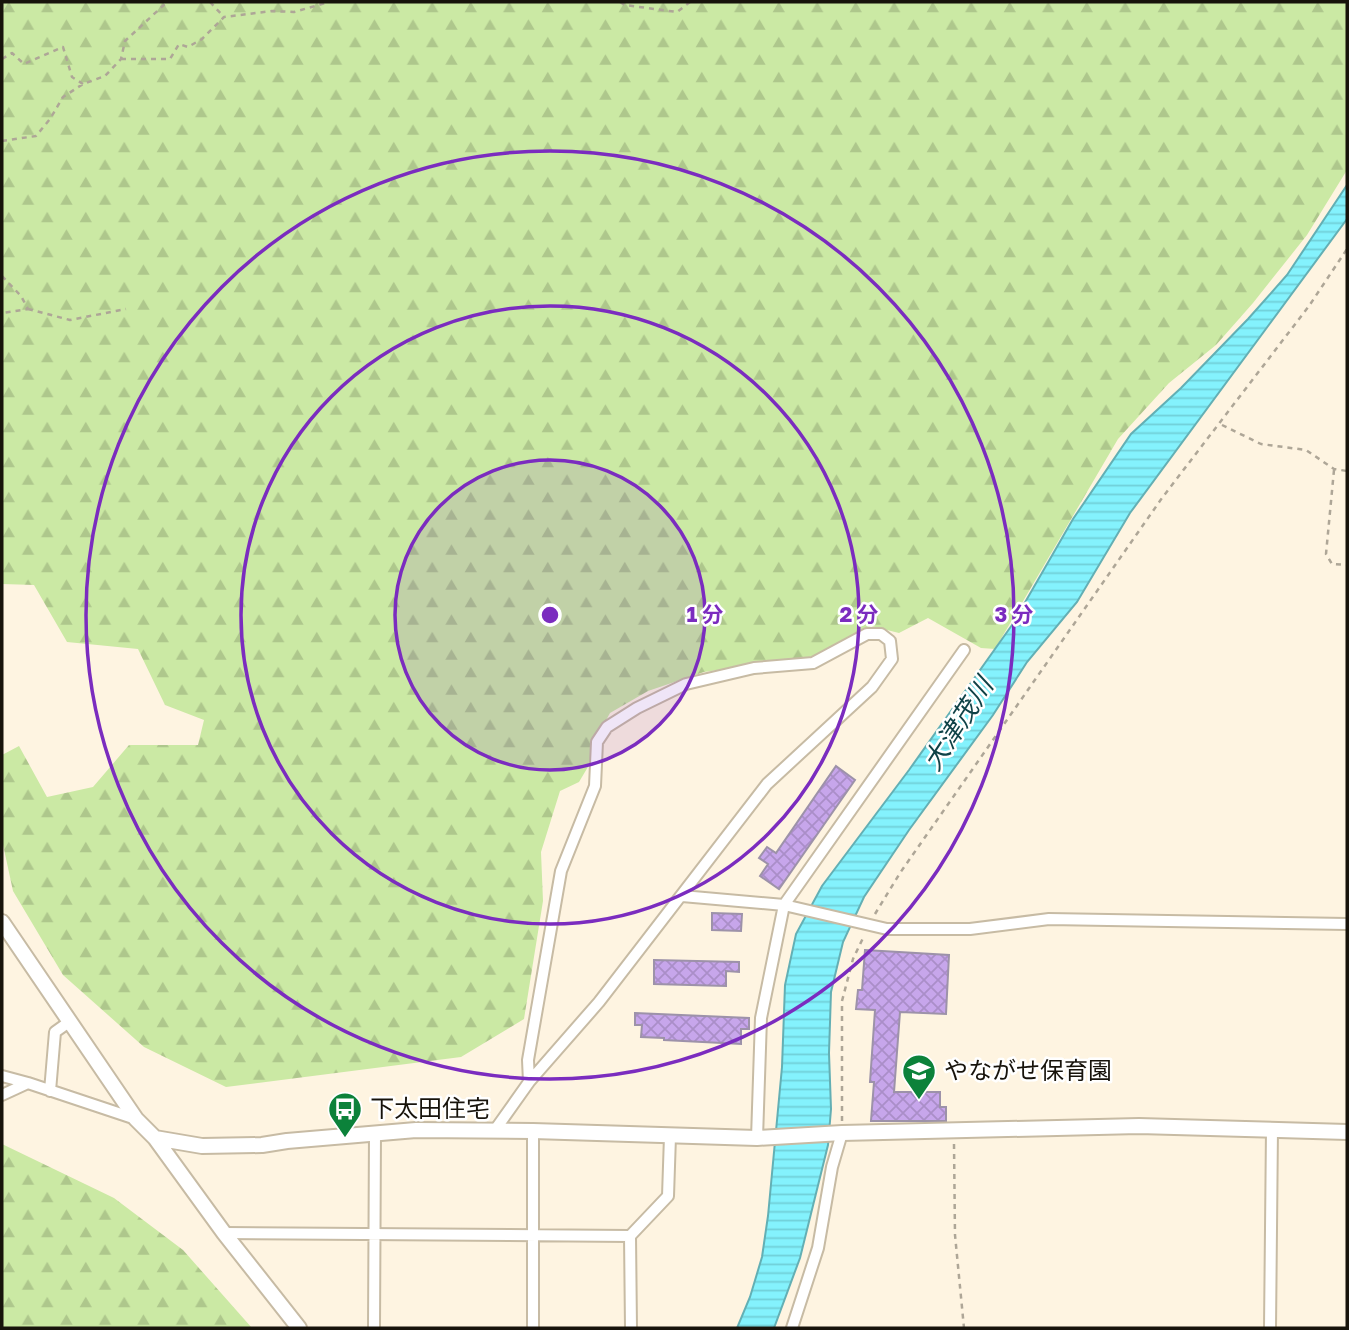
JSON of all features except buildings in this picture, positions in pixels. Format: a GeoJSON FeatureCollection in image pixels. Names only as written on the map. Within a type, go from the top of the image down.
{"type":"FeatureCollection","features":[{"type":"Feature","properties":{"kind":"street"},"geometry":{"type":"LineString","coordinates":[[495,1130],[529,1082],[599,1002],[767,784],[872,687],[892,659],[890,640],[881,634],[867,634],[813,663],[754,668],[686,684],[637,708],[607,727],[597,742],[595,786],[561,871],[528,1060],[529,1082]]}},
{"type":"Feature","properties":{"kind":"street"},"geometry":{"type":"LineString","coordinates":[[757,1139],[761,1018],[784,905],[964,650]]}},
{"type":"Feature","properties":{"kind":"street"},"geometry":{"type":"LineString","coordinates":[[682,896],[784,905],[887,929],[970,929],[1049,919],[1347,923]]}},
{"type":"Feature","properties":{"kind":"street"},"geometry":{"type":"LineString","coordinates":[[2,922],[9,944],[69,1022],[136,1119],[155,1138],[224,1233],[299,1328]]}},
{"type":"Feature","properties":{"kind":"street"},"geometry":{"type":"LineString","coordinates":[[50,1091],[55,1032],[69,1022]]}},
{"type":"Feature","properties":{"kind":"street"},"geometry":{"type":"LineString","coordinates":[[2,1076],[136,1119]]}},
{"type":"Feature","properties":{"kind":"street"},"geometry":{"type":"LineString","coordinates":[[2,1095],[28,1083]]}},
{"type":"Feature","properties":{"kind":"street"},"geometry":{"type":"LineString","coordinates":[[155,1138],[202,1146],[262,1145],[416,1130],[757,1139],[842,1133],[1139,1126],[1347,1132]]}},
{"type":"Feature","properties":{"kind":"street"},"geometry":{"type":"LineString","coordinates":[[1270,1328],[1272,1129]]}},
{"type":"Feature","properties":{"kind":"street"},"geometry":{"type":"LineString","coordinates":[[533,1131],[533,1328]]}},
{"type":"Feature","properties":{"kind":"street"},"geometry":{"type":"LineString","coordinates":[[374,1328],[375,1133]]}},
{"type":"Feature","properties":{"kind":"street"},"geometry":{"type":"LineString","coordinates":[[792,1328],[818,1248],[832,1167],[842,1133]]}},
{"type":"Feature","properties":{"kind":"street"},"geometry":{"type":"LineString","coordinates":[[631,1328],[630,1236],[668,1196],[670,1136]]}},
{"type":"Feature","properties":{"kind":"street"},"geometry":{"type":"LineString","coordinates":[[224,1233],[630,1236]]}},
{"type":"Feature","properties":{"kind":"path"},"geometry":{"type":"LineString","coordinates":[[2,141],[36,136],[63,97],[83,83],[105,76],[121,59],[125,41],[167,2]]}},
{"type":"Feature","properties":{"kind":"path"},"geometry":{"type":"LineString","coordinates":[[210,2],[225,17]]}},
{"type":"Feature","properties":{"kind":"path"},"geometry":{"type":"LineString","coordinates":[[121,59],[170,59],[179,44],[188,47],[202,39],[225,17],[272,11],[294,12],[328,2]]}},
{"type":"Feature","properties":{"kind":"path"},"geometry":{"type":"LineString","coordinates":[[620,2],[677,12],[690,2]]}},
{"type":"Feature","properties":{"kind":"path"},"geometry":{"type":"LineString","coordinates":[[2,59],[12,52],[24,64],[63,47],[72,77],[83,83]]}},
{"type":"Feature","properties":{"kind":"path"},"geometry":{"type":"LineString","coordinates":[[842,1133],[842,1001],[853,959],[870,924],[900,873],[1168,490],[1309,306],[1347,249]]}},
{"type":"Feature","properties":{"kind":"path"},"geometry":{"type":"LineString","coordinates":[[2,276],[21,296],[28,309]]}},
{"type":"Feature","properties":{"kind":"path"},"geometry":{"type":"LineString","coordinates":[[2,313],[28,309],[70,320],[126,309]]}},
{"type":"Feature","properties":{"kind":"path"},"geometry":{"type":"LineString","coordinates":[[1220,425],[1261,444],[1306,450],[1334,469],[1347,471]]}},
{"type":"Feature","properties":{"kind":"path"},"geometry":{"type":"LineString","coordinates":[[1334,469],[1326,554],[1332,564],[1347,565]]}},
{"type":"Feature","properties":{"kind":"path"},"geometry":{"type":"LineString","coordinates":[[955,1130],[955,1235],[964,1328]]}},
{"type":"Feature","properties":{"kind":"green space"},"geometry":{"type":"Polygon","coordinates":[[[2,2],[1347,2],[1347,170],[1307,235],[1253,303],[1216,345],[1169,383],[1118,439],[995,649],[981,648],[928,618],[899,633],[871,626],[816,656],[704,672],[648,691],[610,713],[598,735],[601,745],[579,782],[560,791],[541,852],[543,901],[524,1019],[461,1057],[226,1087],[144,1047],[63,975],[13,891],[2,840],[2,755],[19,746],[47,797],[93,787],[129,745],[198,745],[204,720],[165,705],[138,649],[67,642],[34,585],[2,584],[2,2]]]}},
{"type":"Feature","properties":{"kind":"green space"},"geometry":{"type":"Polygon","coordinates":[[[2,1144],[114,1198],[183,1250],[252,1328],[2,1328],[2,1144]]]}},
{"type":"Feature","properties":{"kind":"water","name":"大津茂川"},"geometry":{"type":"Polygon","coordinates":[[[1347,185],[1347,219],[1130,513],[1077,602],[1027,662],[993,715],[864,897],[843,942],[831,992],[831,1109],[828,1145],[800,1258],[774,1328],[737,1328],[762,1257],[782,1067],[785,985],[796,934],[822,886],[1012,625],[1073,519],[1131,434],[1181,388],[1287,275],[1347,185]]]}},
{"type":"Feature","properties":{"kind":"place","name":"やながせ保育園"},"geometry":{"type":"Point","coordinates":[919,1101]}},
{"type":"Feature","properties":{"kind":"place","name":"下太田住宅"},"geometry":{"type":"Point","coordinates":[345,1139]}}]}
